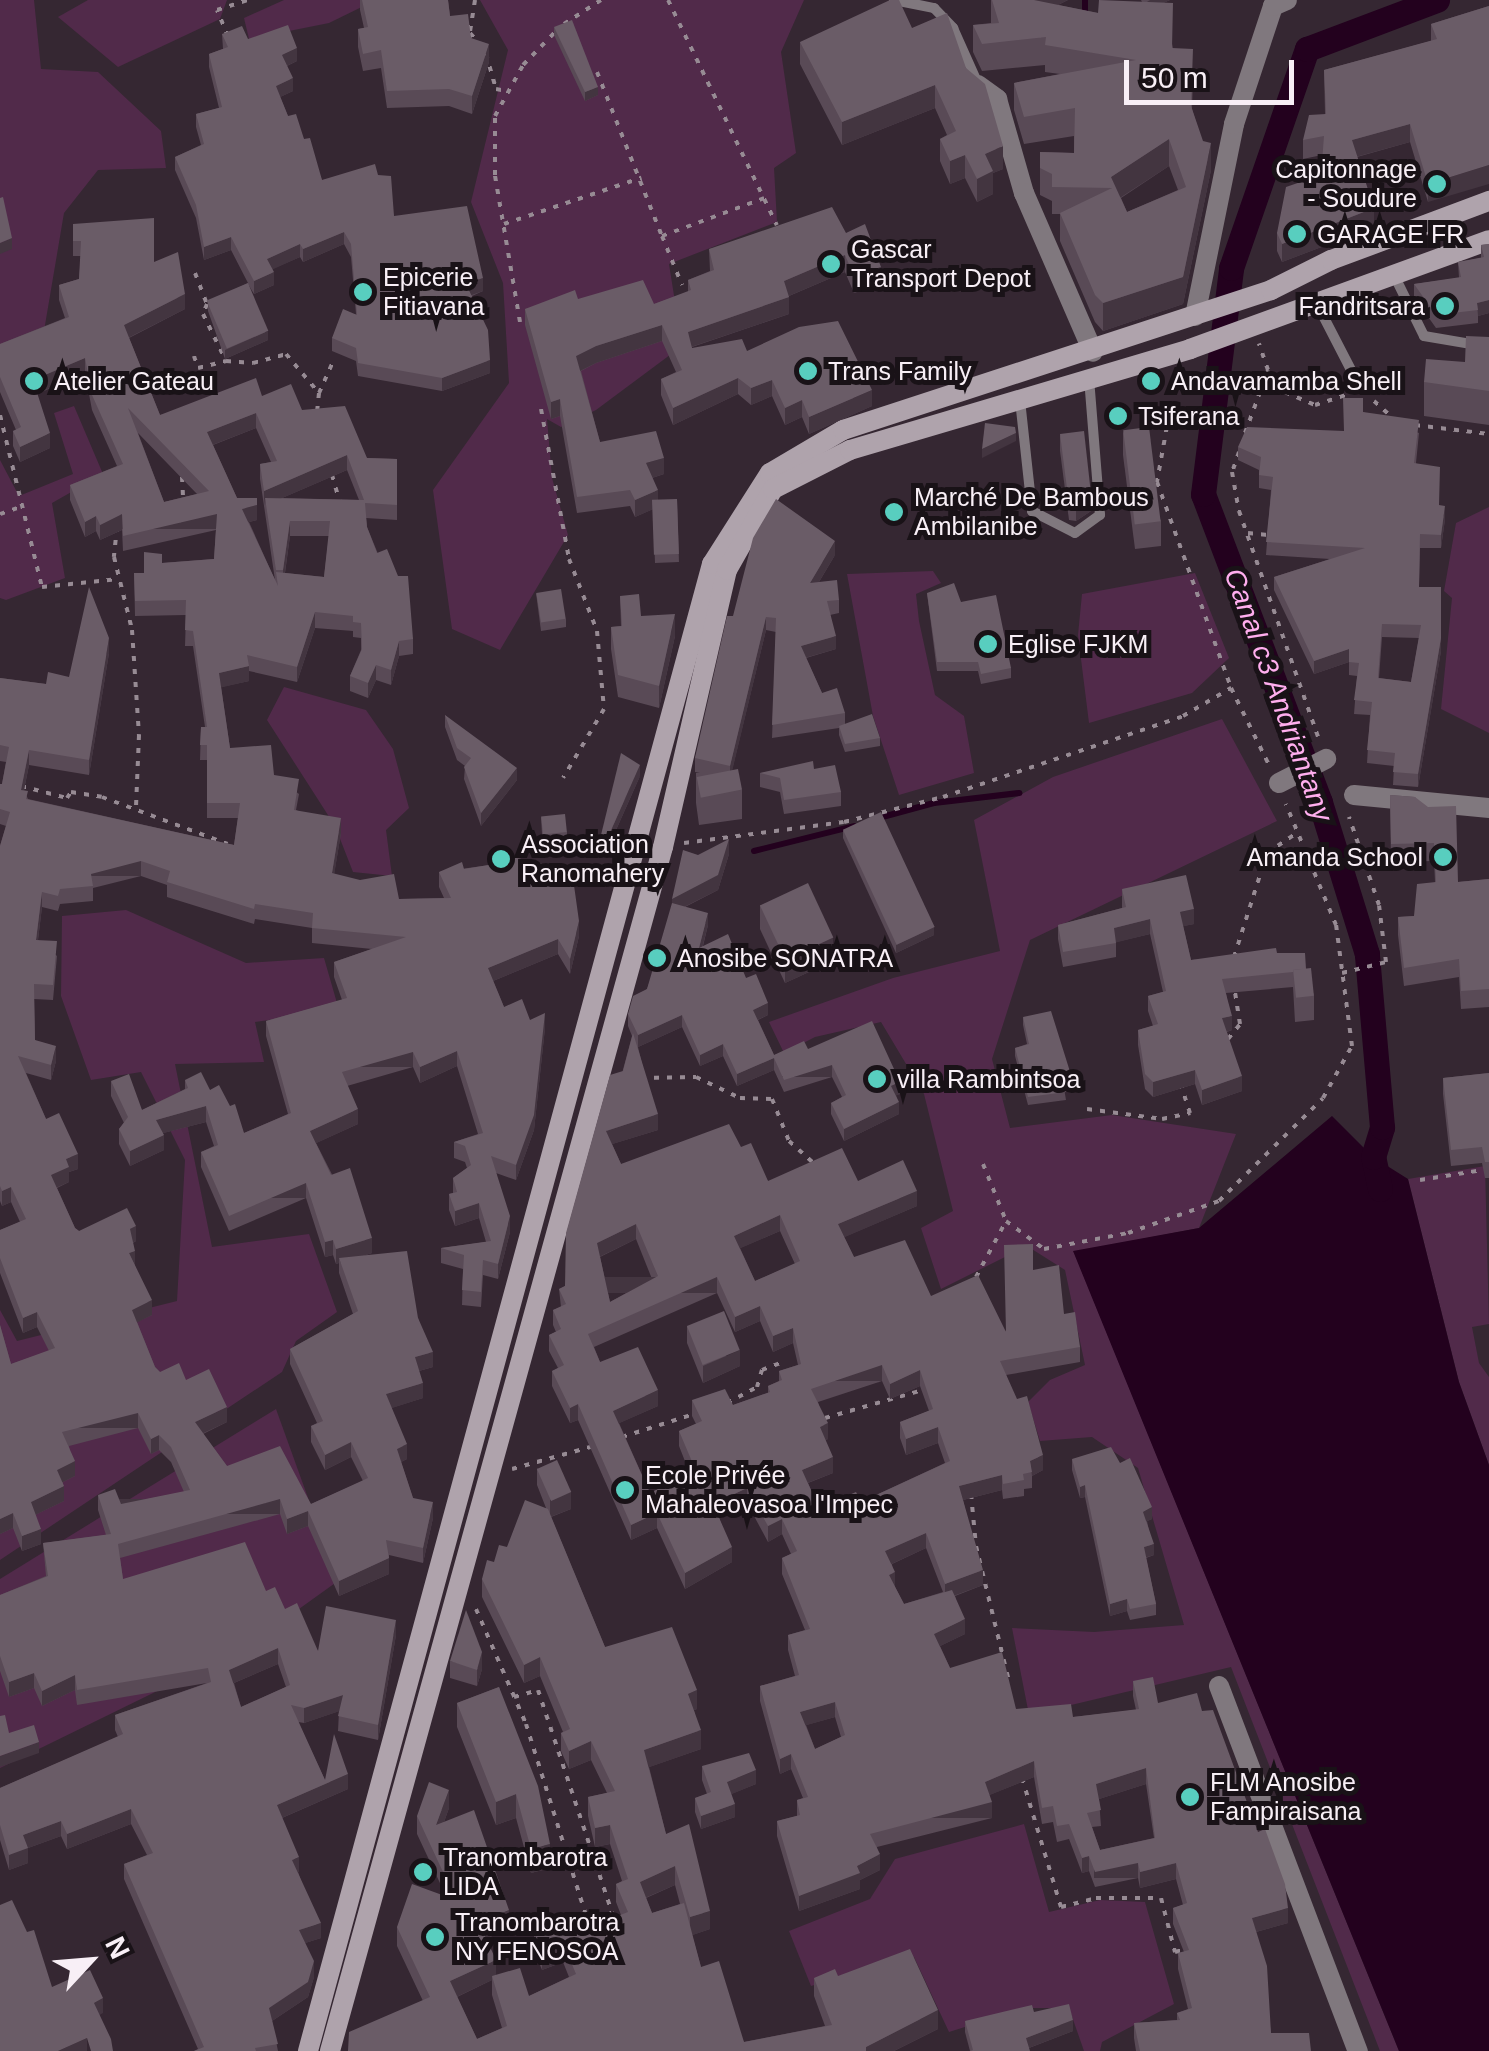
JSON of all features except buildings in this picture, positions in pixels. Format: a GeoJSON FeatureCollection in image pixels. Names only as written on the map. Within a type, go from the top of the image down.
{"type":"FeatureCollection","features":[{"type":"Feature","properties":{"kind":"street"},"geometry":{"type":"LineString","coordinates":[[1200,314],[1234,124],[1276,2]]}},
{"type":"Feature","properties":{"kind":"street"},"geometry":{"type":"LineString","coordinates":[[978,86],[997,98],[1024,193],[1093,352]]}},
{"type":"Feature","properties":{"kind":"street"},"geometry":{"type":"LineString","coordinates":[[308,2051],[712,564],[770,473],[843,430],[1093,352],[1271,290],[1331,260],[1489,201]]}},
{"type":"Feature","properties":{"kind":"street"},"geometry":{"type":"LineString","coordinates":[[330,2051],[663,847],[727,570],[773,490],[850,450],[1185,350],[1489,240]]}},
{"type":"Feature","properties":{"kind":"street"},"geometry":{"type":"LineString","coordinates":[[1279,782],[1326,759]]}},
{"type":"Feature","properties":{"kind":"street"},"geometry":{"type":"LineString","coordinates":[[1350,801],[1489,808]]}},
{"type":"Feature","properties":{"kind":"street"},"geometry":{"type":"LineString","coordinates":[[1218,1686],[1358,2051]]}},
{"type":"Feature","properties":{"kind":"lane"},"geometry":{"type":"LineString","coordinates":[[894,0],[934,8],[953,28],[978,86]]}},
{"type":"Feature","properties":{"kind":"lane"},"geometry":{"type":"LineString","coordinates":[[1394,274],[1424,336],[1489,347]]}},
{"type":"Feature","properties":{"kind":"lane"},"geometry":{"type":"LineString","coordinates":[[1316,302],[1362,389]]}},
{"type":"Feature","properties":{"kind":"lane"},"geometry":{"type":"LineString","coordinates":[[1020,400],[1032,510],[1075,533],[1100,515],[1089,379]]}},
{"type":"Feature","properties":{"kind":"path"},"geometry":{"type":"LineString","coordinates":[[230,40],[217,10],[248,0]]}},
{"type":"Feature","properties":{"kind":"path"},"geometry":{"type":"LineString","coordinates":[[475,0],[470,32],[492,63],[496,89],[506,91]]}},
{"type":"Feature","properties":{"kind":"path"},"geometry":{"type":"LineString","coordinates":[[520,322],[502,225],[495,116],[506,91],[540,46],[601,0]]}},
{"type":"Feature","properties":{"kind":"path"},"geometry":{"type":"LineString","coordinates":[[668,0],[779,229]]}},
{"type":"Feature","properties":{"kind":"path"},"geometry":{"type":"LineString","coordinates":[[597,72],[682,285]]}},
{"type":"Feature","properties":{"kind":"path"},"geometry":{"type":"LineString","coordinates":[[1316,162],[1320,197]]}},
{"type":"Feature","properties":{"kind":"path"},"geometry":{"type":"LineString","coordinates":[[502,225],[642,178]]}},
{"type":"Feature","properties":{"kind":"path"},"geometry":{"type":"LineString","coordinates":[[662,236],[764,198]]}},
{"type":"Feature","properties":{"kind":"path"},"geometry":{"type":"LineString","coordinates":[[195,274],[208,304],[203,314],[226,361]]}},
{"type":"Feature","properties":{"kind":"path"},"geometry":{"type":"LineString","coordinates":[[1247,327],[1268,370],[1232,472],[1248,534],[1326,759]]}},
{"type":"Feature","properties":{"kind":"path"},"geometry":{"type":"LineString","coordinates":[[983,1164],[1006,1221],[1044,1249],[1128,1233],[1219,1202],[1323,1098],[1352,1046],[1336,925],[1279,782],[1231,688],[1158,482],[1185,350]]}},
{"type":"Feature","properties":{"kind":"path"},"geometry":{"type":"LineString","coordinates":[[194,356],[198,368],[226,361],[253,363],[286,354],[319,393]]}},
{"type":"Feature","properties":{"kind":"path"},"geometry":{"type":"LineString","coordinates":[[316,422],[319,393],[333,362]]}},
{"type":"Feature","properties":{"kind":"path"},"geometry":{"type":"LineString","coordinates":[[1261,382],[1314,406],[1362,389],[1398,422],[1489,434]]}},
{"type":"Feature","properties":{"kind":"path"},"geometry":{"type":"LineString","coordinates":[[541,409],[570,560],[597,630],[604,709],[563,778]]}},
{"type":"Feature","properties":{"kind":"path"},"geometry":{"type":"LineString","coordinates":[[0,415],[42,587],[119,578]]}},
{"type":"Feature","properties":{"kind":"path"},"geometry":{"type":"LineString","coordinates":[[172,502],[188,496],[182,464]]}},
{"type":"Feature","properties":{"kind":"path"},"geometry":{"type":"LineString","coordinates":[[331,471],[340,489],[338,519]]}},
{"type":"Feature","properties":{"kind":"path"},"geometry":{"type":"LineString","coordinates":[[0,514],[23,506]]}},
{"type":"Feature","properties":{"kind":"path"},"geometry":{"type":"LineString","coordinates":[[130,519],[117,525],[119,578],[132,630],[140,735],[136,808]]}},
{"type":"Feature","properties":{"kind":"path"},"geometry":{"type":"LineString","coordinates":[[1248,534],[1282,535]]}},
{"type":"Feature","properties":{"kind":"path"},"geometry":{"type":"LineString","coordinates":[[663,847],[844,822],[943,796],[1182,716],[1231,688]]}},
{"type":"Feature","properties":{"kind":"path"},"geometry":{"type":"LineString","coordinates":[[14,784],[136,808],[232,845]]}},
{"type":"Feature","properties":{"kind":"path"},"geometry":{"type":"LineString","coordinates":[[1342,973],[1386,962],[1379,905],[1350,801]]}},
{"type":"Feature","properties":{"kind":"path"},"geometry":{"type":"LineString","coordinates":[[1234,966],[1267,853],[1296,832]]}},
{"type":"Feature","properties":{"kind":"path"},"geometry":{"type":"LineString","coordinates":[[1224,1041],[1237,1036],[1240,1024],[1232,977]]}},
{"type":"Feature","properties":{"kind":"path"},"geometry":{"type":"LineString","coordinates":[[1087,1108],[1162,1119],[1190,1113],[1177,1074]]}},
{"type":"Feature","properties":{"kind":"path"},"geometry":{"type":"LineString","coordinates":[[600,1077],[696,1077],[740,1098],[772,1099],[789,1142],[817,1168]]}},
{"type":"Feature","properties":{"kind":"path"},"geometry":{"type":"LineString","coordinates":[[1420,1180],[1489,1169]]}},
{"type":"Feature","properties":{"kind":"path"},"geometry":{"type":"LineString","coordinates":[[966,1282],[983,1274],[1006,1221]]}},
{"type":"Feature","properties":{"kind":"path"},"geometry":{"type":"LineString","coordinates":[[716,1406],[757,1387],[762,1370],[786,1361]]}},
{"type":"Feature","properties":{"kind":"path"},"geometry":{"type":"LineString","coordinates":[[817,1421],[942,1385]]}},
{"type":"Feature","properties":{"kind":"path"},"geometry":{"type":"LineString","coordinates":[[613,1440],[708,1408]]}},
{"type":"Feature","properties":{"kind":"path"},"geometry":{"type":"LineString","coordinates":[[488,1474],[597,1445]]}},
{"type":"Feature","properties":{"kind":"path"},"geometry":{"type":"LineString","coordinates":[[968,1481],[1012,1695]]}},
{"type":"Feature","properties":{"kind":"path"},"geometry":{"type":"LineString","coordinates":[[476,1610],[514,1697],[526,1724],[591,1932],[612,1912],[538,1690],[514,1697]]}},
{"type":"Feature","properties":{"kind":"path"},"geometry":{"type":"LineString","coordinates":[[1019,1767],[1061,1906],[1096,1898],[1161,1898],[1175,1952],[1194,1946]]}},
{"type":"Feature","properties":{"kind":"shaded area"},"geometry":{"type":"Polygon","coordinates":[[[0,0],[34,0],[41,69],[98,72],[161,131],[166,168],[98,170],[64,213],[44,331],[0,347],[0,0]]]}},
{"type":"Feature","properties":{"kind":"shaded area"},"geometry":{"type":"Polygon","coordinates":[[[88,0],[227,0],[220,19],[118,67],[58,17],[88,0]]]}},
{"type":"Feature","properties":{"kind":"shaded area"},"geometry":{"type":"Polygon","coordinates":[[[284,0],[376,0],[329,23],[249,39],[244,18],[284,0]]]}},
{"type":"Feature","properties":{"kind":"shaded area"},"geometry":{"type":"Polygon","coordinates":[[[480,0],[804,0],[781,52],[796,153],[774,168],[777,222],[669,264],[682,346],[596,410],[561,427],[547,419],[552,478],[568,535],[500,650],[452,629],[433,490],[509,383],[503,283],[471,202],[508,50],[480,0]]]}},
{"type":"Feature","properties":{"kind":"shaded area"},"geometry":{"type":"Polygon","coordinates":[[[74,406],[103,474],[52,503],[65,578],[6,600],[0,598],[0,460],[19,496],[73,474],[54,413],[74,406]]]}},
{"type":"Feature","properties":{"kind":"shaded area"},"geometry":{"type":"Polygon","coordinates":[[[1489,507],[1489,733],[1441,709],[1452,598],[1444,591],[1456,523],[1489,507]]]}},
{"type":"Feature","properties":{"kind":"shaded area"},"geometry":{"type":"Polygon","coordinates":[[[933,571],[941,583],[916,594],[919,621],[935,695],[964,716],[974,773],[899,795],[873,716],[847,574],[933,571]]]}},
{"type":"Feature","properties":{"kind":"shaded area"},"geometry":{"type":"Polygon","coordinates":[[[1195,573],[1229,658],[1192,693],[1089,723],[1078,635],[1082,594],[1195,573]]]}},
{"type":"Feature","properties":{"kind":"shaded area"},"geometry":{"type":"Polygon","coordinates":[[[284,687],[366,710],[393,749],[409,808],[386,830],[392,876],[353,872],[335,826],[267,720],[284,687]]]}},
{"type":"Feature","properties":{"kind":"shaded area"},"geometry":{"type":"Polygon","coordinates":[[[1222,719],[1277,821],[1030,940],[992,1059],[1010,1128],[1112,1115],[1236,1134],[1199,1228],[1074,1252],[1399,2051],[1380,2051],[1231,1667],[1029,1715],[1012,1628],[1094,1632],[1184,1625],[1138,1468],[1092,1437],[1040,1441],[1028,1402],[1050,1380],[1085,1365],[1065,1270],[1027,1246],[941,1289],[921,1228],[953,1211],[924,1094],[881,1022],[815,1037],[784,1053],[769,1022],[893,978],[1000,951],[974,820],[1053,777],[1222,719]]]}},
{"type":"Feature","properties":{"kind":"shaded area"},"geometry":{"type":"Polygon","coordinates":[[[126,910],[246,963],[324,958],[339,1010],[255,1022],[264,1062],[175,1064],[212,1247],[309,1234],[337,1312],[296,1341],[282,1372],[0,1560],[0,1310],[17,1341],[177,1301],[185,1160],[141,1072],[91,1080],[61,996],[62,916],[126,910]]]}},
{"type":"Feature","properties":{"kind":"shaded area"},"geometry":{"type":"Polygon","coordinates":[[[1332,1116],[1373,1157],[1408,1179],[1459,1382],[1489,1465],[1489,2051],[1399,2051],[1073,1251],[1199,1228],[1332,1116]]]}},
{"type":"Feature","properties":{"kind":"shaded area"},"geometry":{"type":"Polygon","coordinates":[[[1485,1166],[1489,1324],[1472,1327],[1479,1363],[1489,1377],[1489,1465],[1459,1382],[1408,1179],[1485,1166]]]}},
{"type":"Feature","properties":{"kind":"shaded area"},"geometry":{"type":"Polygon","coordinates":[[[276,1409],[338,1581],[243,1649],[0,1768],[0,1579],[276,1409]]]}},
{"type":"Feature","properties":{"kind":"shaded area"},"geometry":{"type":"Polygon","coordinates":[[[1024,1824],[1049,1912],[1100,1900],[1145,1902],[1174,2004],[1102,2042],[1100,2051],[1084,2051],[1069,2008],[1025,2008],[949,2032],[914,1957],[811,1986],[789,1931],[870,1899],[895,1859],[1024,1824]]]}},
{"type":"Feature","properties":{"kind":"waterway"},"geometry":{"type":"LineString","coordinates":[[1085,0],[1085,18]]}},
{"type":"Feature","properties":{"kind":"waterway","name":"Canal c3 Andriantany"},"geometry":{"type":"LineString","coordinates":[[1380,1189],[1373,1157],[1382,1127],[1367,954],[1320,802],[1203,494],[1231,268],[1307,49],[1437,0]]}},
{"type":"Feature","properties":{"kind":"waterway"},"geometry":{"type":"LineString","coordinates":[[875,819],[934,803],[1019,793]]}},
{"type":"Feature","properties":{"kind":"waterway"},"geometry":{"type":"LineString","coordinates":[[754,851],[854,826]]}},
{"type":"Feature","properties":{"kind":"place","name":"Capitonnage - Soudure"},"geometry":{"type":"Point","coordinates":[1437,184]}},
{"type":"Feature","properties":{"kind":"place","name":"GARAGE FR"},"geometry":{"type":"Point","coordinates":[1297,234]}},
{"type":"Feature","properties":{"kind":"place","name":"Gascar Transport Depot"},"geometry":{"type":"Point","coordinates":[831,264]}},
{"type":"Feature","properties":{"kind":"place","name":"Epicerie Fitiavana"},"geometry":{"type":"Point","coordinates":[363,292]}},
{"type":"Feature","properties":{"kind":"place","name":"Fandritsara"},"geometry":{"type":"Point","coordinates":[1445,306]}},
{"type":"Feature","properties":{"kind":"place","name":"Trans Family"},"geometry":{"type":"Point","coordinates":[808,371]}},
{"type":"Feature","properties":{"kind":"place","name":"Atelier Gateau"},"geometry":{"type":"Point","coordinates":[34,381]}},
{"type":"Feature","properties":{"kind":"place","name":"Andavamamba Shell"},"geometry":{"type":"Point","coordinates":[1151,381]}},
{"type":"Feature","properties":{"kind":"place","name":"Tsiferana"},"geometry":{"type":"Point","coordinates":[1118,416]}},
{"type":"Feature","properties":{"kind":"place","name":"Marché De Bambous Ambilanibe"},"geometry":{"type":"Point","coordinates":[894,512]}},
{"type":"Feature","properties":{"kind":"place","name":"Eglise FJKM"},"geometry":{"type":"Point","coordinates":[988,644]}},
{"type":"Feature","properties":{"kind":"place","name":"Amanda School"},"geometry":{"type":"Point","coordinates":[1443,857]}},
{"type":"Feature","properties":{"kind":"place","name":"Association Ranomahery"},"geometry":{"type":"Point","coordinates":[501,859]}},
{"type":"Feature","properties":{"kind":"place","name":"Anosibe SONATRA"},"geometry":{"type":"Point","coordinates":[657,958]}},
{"type":"Feature","properties":{"kind":"place","name":"villa Rambintsoa"},"geometry":{"type":"Point","coordinates":[877,1079]}},
{"type":"Feature","properties":{"kind":"place","name":"Ecole Privée Mahaleovasoa l'Impec"},"geometry":{"type":"Point","coordinates":[625,1490]}},
{"type":"Feature","properties":{"kind":"place","name":"FLM Anosibe Fampiraisana"},"geometry":{"type":"Point","coordinates":[1190,1797]}},
{"type":"Feature","properties":{"kind":"place","name":"Tranombarotra LIDA"},"geometry":{"type":"Point","coordinates":[423,1872]}},
{"type":"Feature","properties":{"kind":"place","name":"Tranombarotra NY FENOSOA"},"geometry":{"type":"Point","coordinates":[435,1937]}}]}
